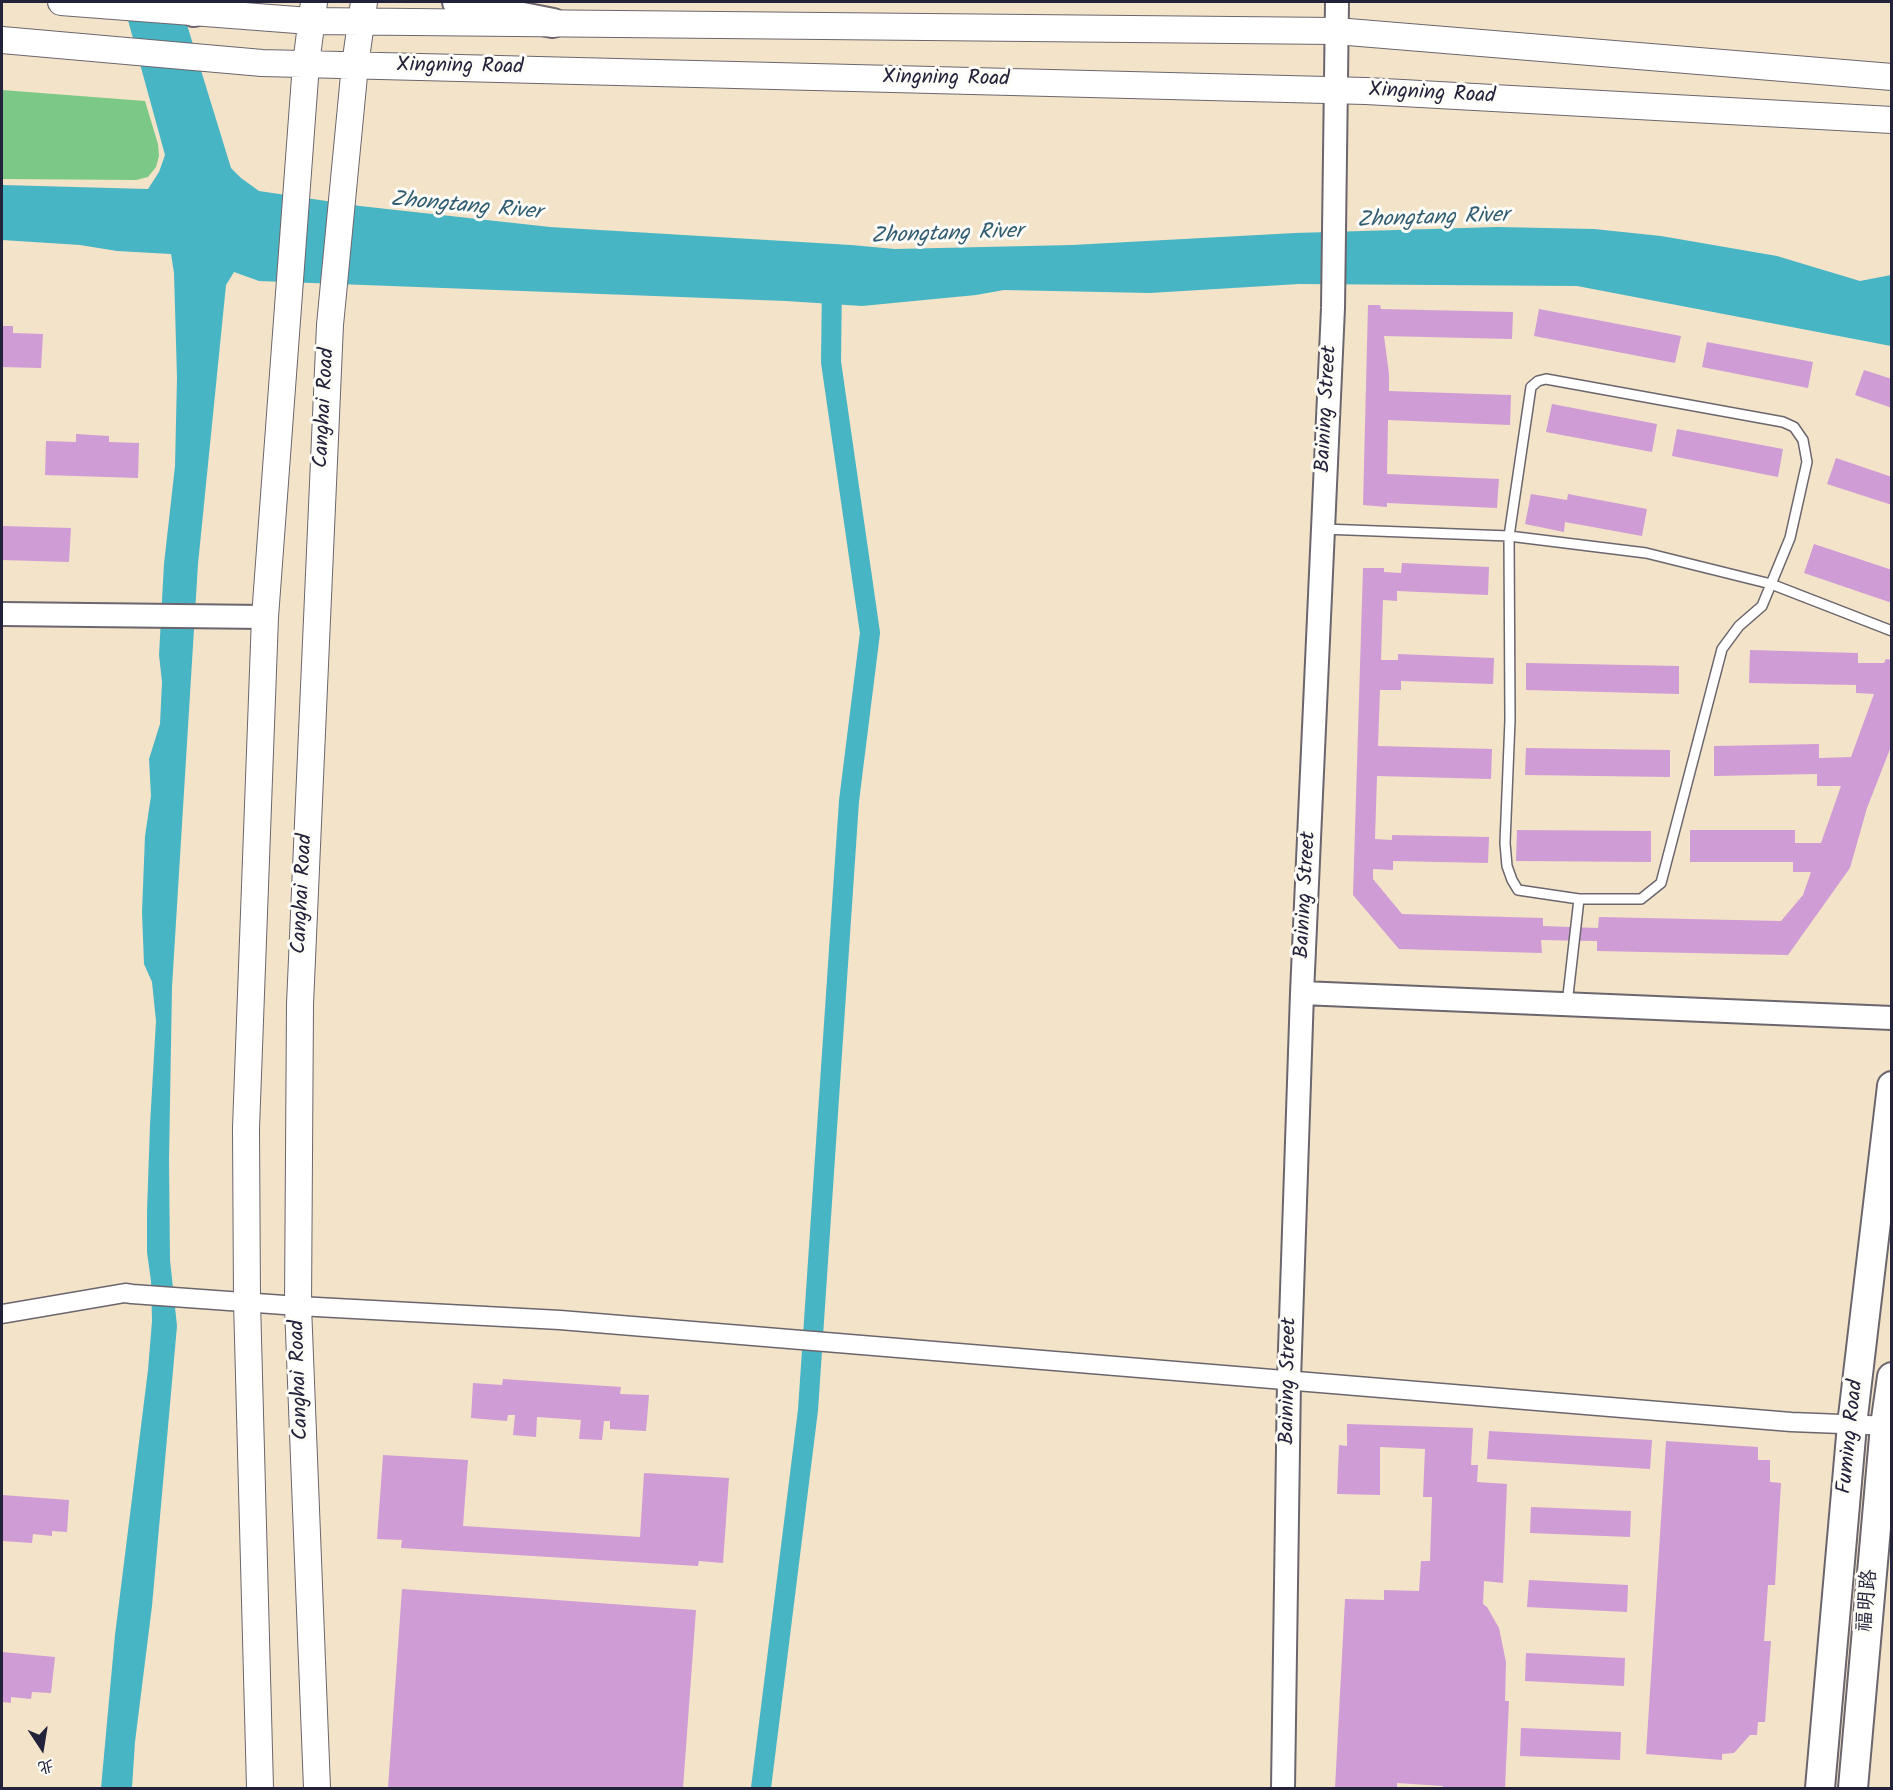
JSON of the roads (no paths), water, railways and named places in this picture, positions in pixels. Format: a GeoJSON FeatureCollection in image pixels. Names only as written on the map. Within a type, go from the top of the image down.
{"type":"FeatureCollection","features":[{"type":"Feature","properties":{"kind":"main road"},"geometry":{"type":"LineString","coordinates":[[61,2],[194,12],[363,12],[553,23],[1336,31],[1892,77]]}},
{"type":"Feature","properties":{"kind":"main road"},"geometry":{"type":"LineString","coordinates":[[194,12],[226,2]]}},
{"type":"Feature","properties":{"kind":"main road"},"geometry":{"type":"LineString","coordinates":[[457,2],[553,23]]}},
{"type":"Feature","properties":{"kind":"main road"},"geometry":{"type":"LineString","coordinates":[[260,1788],[247,1301],[246,1128],[265,617],[297,180],[312,11]]}},
{"type":"Feature","properties":{"kind":"main road","name":"Canghai Road"},"geometry":{"type":"LineString","coordinates":[[317,1788],[298,1306],[300,1004],[330,325],[355,65],[363,12]]}},
{"type":"Feature","properties":{"kind":"main road","name":"Xingning Road"},"geometry":{"type":"LineString","coordinates":[[2,40],[262,63],[1335,90],[1892,120]]}},
{"type":"Feature","properties":{"kind":"main road","name":"Fuming Road"},"geometry":{"type":"LineString","coordinates":[[1820,1788],[1852,1425],[1892,1086]]}},
{"type":"Feature","properties":{"kind":"main road","name":"福明路"},"geometry":{"type":"LineString","coordinates":[[1853,1788],[1892,1377]]}},
{"type":"Feature","properties":{"kind":"street","name":"Baining Street"},"geometry":{"type":"LineString","coordinates":[[1283,1788],[1289,1380],[1302,993],[1332,308],[1337,2]]}},
{"type":"Feature","properties":{"kind":"street"},"geometry":{"type":"LineString","coordinates":[[2,614],[265,617]]}},
{"type":"Feature","properties":{"kind":"street"},"geometry":{"type":"LineString","coordinates":[[1302,993],[1892,1018]]}},
{"type":"Feature","properties":{"kind":"street"},"geometry":{"type":"LineString","coordinates":[[2,1314],[125,1293],[298,1306],[560,1320],[1779,1421],[1888,1426]]}},
{"type":"Feature","properties":{"kind":"lane"},"geometry":{"type":"LineString","coordinates":[[1546,379],[1784,422],[1794,428],[1803,440],[1807,462],[1790,538],[1762,606],[1739,626],[1722,649],[1661,882],[1641,899],[1579,899],[1518,890],[1512,880],[1507,866],[1505,843],[1510,720],[1509,536],[1531,387],[1538,381],[1546,379]]}},
{"type":"Feature","properties":{"kind":"lane"},"geometry":{"type":"LineString","coordinates":[[1323,529],[1509,536],[1646,553],[1771,584],[1892,631]]}},
{"type":"Feature","properties":{"kind":"lane"},"geometry":{"type":"LineString","coordinates":[[1567,1004],[1579,899]]}},
{"type":"Feature","properties":{"kind":"water"},"geometry":{"type":"Polygon","coordinates":[[[123,2],[180,2],[231,168],[259,191],[360,206],[550,227],[895,249],[1072,245],[1295,233],[1497,227],[1594,229],[1661,236],[1777,256],[1860,281],[1891,275],[1891,346],[1577,286],[1299,284],[1150,293],[1004,290],[976,295],[862,306],[786,301],[259,281],[234,272],[226,285],[198,564],[172,987],[170,1260],[177,1326],[152,1606],[135,1742],[132,1788],[101,1788],[115,1635],[152,1321],[151,1281],[147,1252],[147,1211],[156,1021],[152,982],[144,964],[142,912],[145,836],[151,796],[149,759],[160,724],[162,682],[159,655],[164,564],[175,466],[177,378],[174,273],[171,254],[2,240],[2,185],[148,189],[159,172],[165,155],[123,2]]]}},
{"type":"Feature","properties":{"kind":"waterway"},"geometry":{"type":"LineString","coordinates":[[761,1788],[808,1410],[849,801],[870,633],[831,362],[832,278]]}},
{"type":"Feature","properties":{"kind":"water label","name":"Zhongtang River"},"geometry":{"type":"Point","coordinates":[466,208]}},
{"type":"Feature","properties":{"kind":"water label","name":"Zhongtang River"},"geometry":{"type":"Point","coordinates":[1433,220]}},
{"type":"Feature","properties":{"kind":"water label","name":"Zhongtang River"},"geometry":{"type":"Point","coordinates":[947,236]}}]}
